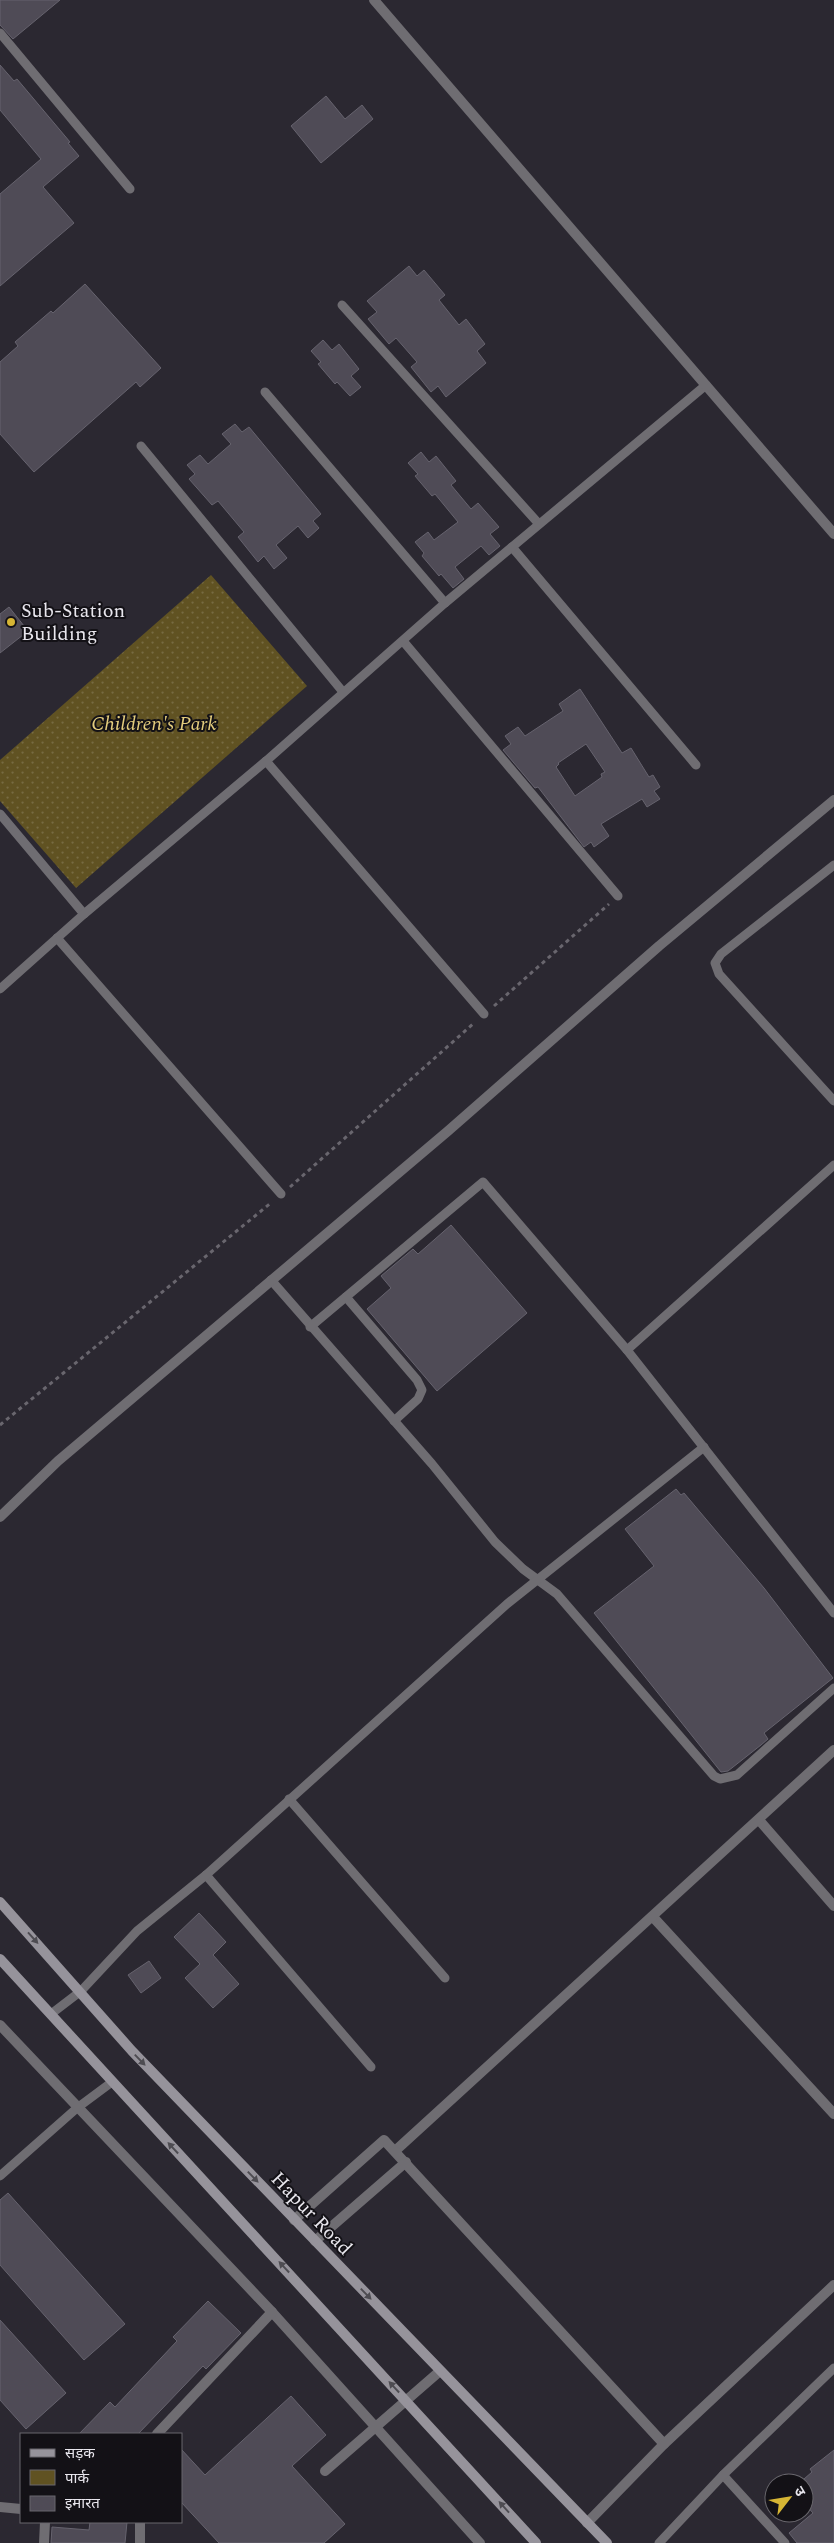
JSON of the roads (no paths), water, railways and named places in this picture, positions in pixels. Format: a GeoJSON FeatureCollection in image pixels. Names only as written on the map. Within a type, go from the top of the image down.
{"type":"FeatureCollection","features":[{"type":"Feature","properties":{"kind":"main road","name":"Hapur Road"},"geometry":{"type":"LineString","coordinates":[[0,1902],[81,1991],[132,2051],[606,2543]]}},
{"type":"Feature","properties":{"kind":"main road"},"geometry":{"type":"LineString","coordinates":[[0,1959],[408,2401],[536,2543]]}},
{"type":"Feature","properties":{"kind":"street"},"geometry":{"type":"LineString","coordinates":[[374,0],[834,534]]}},
{"type":"Feature","properties":{"kind":"street"},"geometry":{"type":"LineString","coordinates":[[0,1517],[58,1461],[448,1130],[659,946],[834,800]]}},
{"type":"Feature","properties":{"kind":"street"},"geometry":{"type":"LineString","coordinates":[[395,2151],[834,1750]]}},
{"type":"Feature","properties":{"kind":"street"},"geometry":{"type":"LineString","coordinates":[[759,1820],[834,1906]]}},
{"type":"Feature","properties":{"kind":"street"},"geometry":{"type":"LineString","coordinates":[[653,1917],[834,2114]]}},
{"type":"Feature","properties":{"kind":"street"},"geometry":{"type":"LineString","coordinates":[[0,2026],[272,2312],[480,2543]]}},
{"type":"Feature","properties":{"kind":"street"},"geometry":{"type":"LineString","coordinates":[[294,2220],[384,2140],[664,2444]]}},
{"type":"Feature","properties":{"kind":"street"},"geometry":{"type":"LineString","coordinates":[[315,2241],[406,2162]]}},
{"type":"Feature","properties":{"kind":"street"},"geometry":{"type":"LineString","coordinates":[[587,2523],[664,2444],[834,2285]]}},
{"type":"Feature","properties":{"kind":"street"},"geometry":{"type":"LineString","coordinates":[[157,2433],[272,2312]]}},
{"type":"Feature","properties":{"kind":"street"},"geometry":{"type":"LineString","coordinates":[[325,2471],[408,2401],[440,2371]]}},
{"type":"Feature","properties":{"kind":"street"},"geometry":{"type":"LineString","coordinates":[[0,2507],[20,2509]]}},
{"type":"Feature","properties":{"kind":"street"},"geometry":{"type":"LineString","coordinates":[[44,2543],[45,2523]]}},
{"type":"Feature","properties":{"kind":"street"},"geometry":{"type":"LineString","coordinates":[[140,2523],[140,2543]]}},
{"type":"Feature","properties":{"kind":"lane"},"geometry":{"type":"LineString","coordinates":[[0,33],[130,189]]}},
{"type":"Feature","properties":{"kind":"lane"},"geometry":{"type":"LineString","coordinates":[[342,305],[539,524]]}},
{"type":"Feature","properties":{"kind":"lane"},"geometry":{"type":"LineString","coordinates":[[0,990],[56,938],[266,761],[445,603],[706,384]]}},
{"type":"Feature","properties":{"kind":"lane"},"geometry":{"type":"LineString","coordinates":[[264,392],[445,603]]}},
{"type":"Feature","properties":{"kind":"lane"},"geometry":{"type":"LineString","coordinates":[[141,446],[343,692]]}},
{"type":"Feature","properties":{"kind":"lane"},"geometry":{"type":"LineString","coordinates":[[512,547],[696,765]]}},
{"type":"Feature","properties":{"kind":"lane"},"geometry":{"type":"LineString","coordinates":[[403,641],[618,896]]}},
{"type":"Feature","properties":{"kind":"lane"},"geometry":{"type":"LineString","coordinates":[[266,761],[484,1014]]}},
{"type":"Feature","properties":{"kind":"lane"},"geometry":{"type":"LineString","coordinates":[[0,814],[84,914]]}},
{"type":"Feature","properties":{"kind":"lane"},"geometry":{"type":"LineString","coordinates":[[834,865],[721,954],[715,963],[719,974],[834,1101]]}},
{"type":"Feature","properties":{"kind":"lane"},"geometry":{"type":"LineString","coordinates":[[56,938],[282,1194]]}},
{"type":"Feature","properties":{"kind":"lane"},"geometry":{"type":"LineString","coordinates":[[627,1350],[834,1165]]}},
{"type":"Feature","properties":{"kind":"lane"},"geometry":{"type":"LineString","coordinates":[[310,1327],[482,1182],[627,1350],[834,1613]]}},
{"type":"Feature","properties":{"kind":"lane"},"geometry":{"type":"LineString","coordinates":[[271,1280],[310,1327],[394,1421],[495,1542],[524,1569],[540,1579],[573,1611],[714,1776],[720,1779],[737,1775],[834,1688]]}},
{"type":"Feature","properties":{"kind":"lane"},"geometry":{"type":"LineString","coordinates":[[346,1297],[417,1380],[422,1390],[418,1399],[394,1421]]}},
{"type":"Feature","properties":{"kind":"lane"},"geometry":{"type":"LineString","coordinates":[[51,2014],[81,1991],[137,1931],[206,1875],[508,1604],[704,1447]]}},
{"type":"Feature","properties":{"kind":"lane"},"geometry":{"type":"LineString","coordinates":[[289,1799],[445,1978]]}},
{"type":"Feature","properties":{"kind":"lane"},"geometry":{"type":"LineString","coordinates":[[206,1875],[371,2067]]}},
{"type":"Feature","properties":{"kind":"lane"},"geometry":{"type":"LineString","coordinates":[[0,2176],[77,2108],[112,2082]]}},
{"type":"Feature","properties":{"kind":"lane"},"geometry":{"type":"LineString","coordinates":[[659,2543],[723,2475],[834,2368]]}},
{"type":"Feature","properties":{"kind":"lane"},"geometry":{"type":"LineString","coordinates":[[723,2475],[785,2543]]}},
{"type":"Feature","properties":{"kind":"place","name":"Sub-Station Building"},"geometry":{"type":"Point","coordinates":[11,622]}},
{"type":"Feature","properties":{"kind":"park label","name":"Children's Park"},"geometry":{"type":"Point","coordinates":[154,723]}}]}
